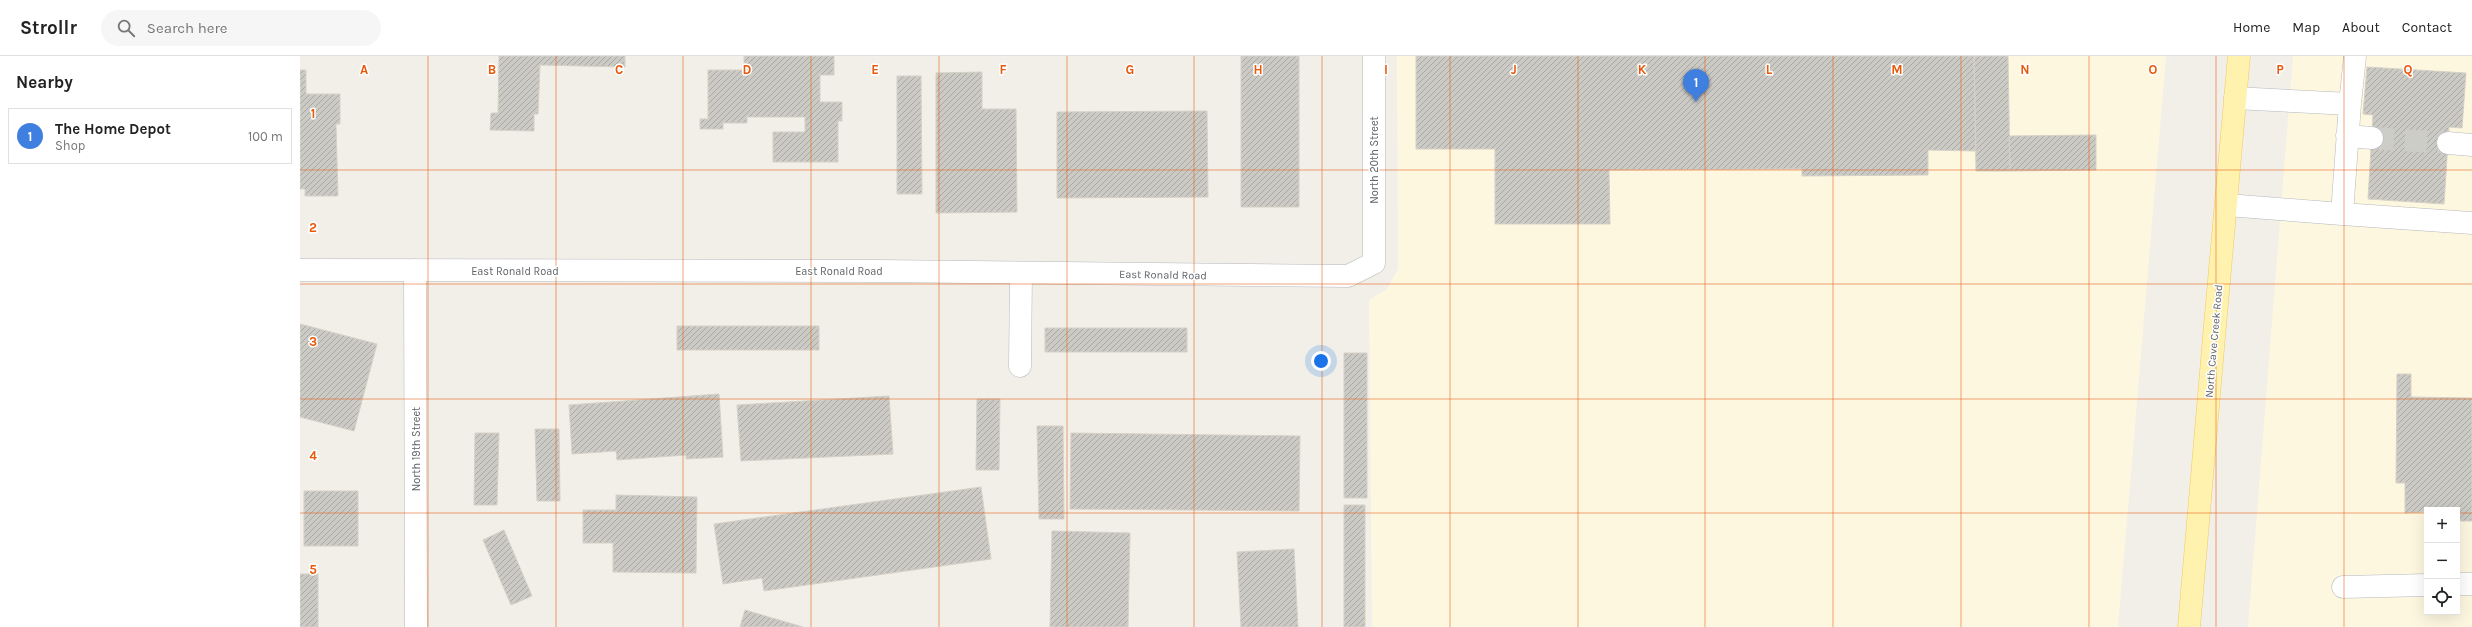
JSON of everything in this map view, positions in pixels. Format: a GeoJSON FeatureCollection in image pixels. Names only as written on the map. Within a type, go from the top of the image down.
{"type":"FeatureCollection","features":[{"type":"Feature","properties":{"kind":"main road","name":"North Cave Creek Road"},"geometry":{"type":"LineString","coordinates":[[2189,627],[2217,311],[2221,244],[2227,205],[2239,56]]}},
{"type":"Feature","properties":{"kind":"street","name":"North 20th Street"},"geometry":{"type":"LineString","coordinates":[[1374,56],[1374,263]]}},
{"type":"Feature","properties":{"kind":"street"},"geometry":{"type":"LineString","coordinates":[[2342,214],[2347,136],[2356,56]]}},
{"type":"Feature","properties":{"kind":"street"},"geometry":{"type":"LineString","coordinates":[[2235,98],[2350,104]]}},
{"type":"Feature","properties":{"kind":"street"},"geometry":{"type":"LineString","coordinates":[[2347,136],[2372,138]]}},
{"type":"Feature","properties":{"kind":"street"},"geometry":{"type":"LineString","coordinates":[[2448,143],[2472,145]]}},
{"type":"Feature","properties":{"kind":"street"},"geometry":{"type":"LineString","coordinates":[[2227,205],[2472,223]]}},
{"type":"Feature","properties":{"kind":"street","name":"East Ronald Road"},"geometry":{"type":"LineString","coordinates":[[300,270],[1348,276],[1374,263]]}},
{"type":"Feature","properties":{"kind":"street","name":"North 19th Street"},"geometry":{"type":"LineString","coordinates":[[415,270],[416,627]]}},
{"type":"Feature","properties":{"kind":"street"},"geometry":{"type":"LineString","coordinates":[[1020,366],[1021,273]]}},
{"type":"Feature","properties":{"kind":"street"},"geometry":{"type":"LineString","coordinates":[[2460,584],[2472,584]]}},
{"type":"Feature","properties":{"kind":"street"},"geometry":{"type":"LineString","coordinates":[[2343,587],[2424,585]]}},
{"type":"Feature","properties":{"kind":"shaded area"},"geometry":{"type":"Polygon","coordinates":[[[1397,56],[2166,56],[2118,627],[1372,627],[1369,300],[1387,289],[1398,269],[1397,56]]]}},
{"type":"Feature","properties":{"kind":"shaded area"},"geometry":{"type":"Polygon","coordinates":[[[2293,56],[2472,56],[2472,627],[2248,627],[2293,56]]]}},
{"type":"Feature","properties":{"kind":"building"},"geometry":{"type":"Polygon","coordinates":[[[499,56],[625,56],[625,67],[540,65],[538,114],[534,114],[534,131],[490,130],[491,113],[498,113],[499,56]]]}},
{"type":"Feature","properties":{"kind":"building"},"geometry":{"type":"Polygon","coordinates":[[[744,56],[834,56],[834,75],[820,75],[820,102],[842,102],[842,121],[838,121],[838,162],[773,162],[773,132],[805,132],[805,117],[747,117],[747,123],[723,123],[723,129],[700,129],[700,119],[708,119],[708,70],[744,70],[744,56]]]}},
{"type":"Feature","properties":{"kind":"building"},"geometry":{"type":"Polygon","coordinates":[[[1241,56],[1299,56],[1299,207],[1241,207],[1241,56]]]}},
{"type":"Feature","properties":{"kind":"building"},"geometry":{"type":"Polygon","coordinates":[[[1416,56],[1974,56],[1976,151],[1928,150],[1928,175],[1802,176],[1802,169],[1609,170],[1610,224],[1495,224],[1495,149],[1416,149],[1416,56]]]}},
{"type":"Feature","properties":{"kind":"building"},"geometry":{"type":"Polygon","coordinates":[[[1974,56],[2008,56],[2010,171],[1976,171],[1974,56]]]}},
{"type":"Feature","properties":{"kind":"building"},"geometry":{"type":"Polygon","coordinates":[[[2367,67],[2466,73],[2462,128],[2449,127],[2444,204],[2368,199],[2373,115],[2363,114],[2367,67]]]}},
{"type":"Feature","properties":{"kind":"building"},"geometry":{"type":"Polygon","coordinates":[[[300,70],[306,70],[306,94],[340,94],[340,124],[336,124],[338,196],[305,196],[305,189],[300,189],[300,70]]]}},
{"type":"Feature","properties":{"kind":"building"},"geometry":{"type":"Polygon","coordinates":[[[982,72],[982,109],[1016,109],[1017,212],[936,213],[936,73],[982,72]]]}},
{"type":"Feature","properties":{"kind":"building"},"geometry":{"type":"Polygon","coordinates":[[[897,76],[921,76],[922,194],[897,194],[897,76]]]}},
{"type":"Feature","properties":{"kind":"building"},"geometry":{"type":"Polygon","coordinates":[[[1207,111],[1208,197],[1057,198],[1057,112],[1207,111]]]}},
{"type":"Feature","properties":{"kind":"building"},"geometry":{"type":"Polygon","coordinates":[[[2096,135],[2096,170],[2010,171],[2009,136],[2096,135]]]}},
{"type":"Feature","properties":{"kind":"building"},"geometry":{"type":"Polygon","coordinates":[[[300,324],[377,344],[354,431],[300,417],[300,324]]]}},
{"type":"Feature","properties":{"kind":"building"},"geometry":{"type":"Polygon","coordinates":[[[677,326],[819,326],[819,350],[677,350],[677,326]]]}},
{"type":"Feature","properties":{"kind":"building"},"geometry":{"type":"Polygon","coordinates":[[[1045,328],[1187,328],[1187,352],[1045,352],[1045,328]]]}},
{"type":"Feature","properties":{"kind":"building"},"geometry":{"type":"Polygon","coordinates":[[[1344,353],[1367,353],[1367,498],[1344,498],[1344,353]]]}},
{"type":"Feature","properties":{"kind":"building"},"geometry":{"type":"Polygon","coordinates":[[[2397,374],[2411,374],[2411,397],[2472,398],[2472,521],[2460,521],[2460,507],[2424,507],[2424,512],[2405,513],[2405,483],[2396,483],[2397,374]]]}},
{"type":"Feature","properties":{"kind":"building"},"geometry":{"type":"Polygon","coordinates":[[[719,394],[723,457],[686,459],[686,455],[617,460],[616,451],[572,454],[569,405],[719,394]]]}},
{"type":"Feature","properties":{"kind":"building"},"geometry":{"type":"Polygon","coordinates":[[[889,396],[893,454],[741,461],[737,405],[889,396]]]}},
{"type":"Feature","properties":{"kind":"building"},"geometry":{"type":"Polygon","coordinates":[[[977,399],[1000,399],[999,470],[976,470],[977,399]]]}},
{"type":"Feature","properties":{"kind":"building"},"geometry":{"type":"Polygon","coordinates":[[[1037,426],[1063,426],[1064,519],[1039,519],[1037,426]]]}},
{"type":"Feature","properties":{"kind":"building"},"geometry":{"type":"Polygon","coordinates":[[[535,429],[559,429],[560,501],[537,501],[535,429]]]}},
{"type":"Feature","properties":{"kind":"building"},"geometry":{"type":"Polygon","coordinates":[[[475,433],[499,433],[497,505],[474,505],[475,433]]]}},
{"type":"Feature","properties":{"kind":"building"},"geometry":{"type":"Polygon","coordinates":[[[1071,433],[1300,436],[1299,511],[1070,509],[1071,433]]]}},
{"type":"Feature","properties":{"kind":"building"},"geometry":{"type":"Polygon","coordinates":[[[981,487],[991,559],[764,591],[762,578],[723,584],[714,524],[981,487]]]}},
{"type":"Feature","properties":{"kind":"building"},"geometry":{"type":"Polygon","coordinates":[[[304,491],[358,491],[358,546],[304,546],[304,491]]]}},
{"type":"Feature","properties":{"kind":"building"},"geometry":{"type":"Polygon","coordinates":[[[616,495],[697,497],[696,573],[613,572],[613,543],[583,543],[583,510],[616,510],[616,495]]]}},
{"type":"Feature","properties":{"kind":"building"},"geometry":{"type":"Polygon","coordinates":[[[1344,505],[1365,505],[1365,627],[1344,627],[1344,505]]]}},
{"type":"Feature","properties":{"kind":"building"},"geometry":{"type":"Polygon","coordinates":[[[504,530],[532,596],[511,605],[483,540],[504,530]]]}},
{"type":"Feature","properties":{"kind":"building"},"geometry":{"type":"Polygon","coordinates":[[[1052,531],[1130,533],[1128,627],[1050,627],[1052,531]]]}},
{"type":"Feature","properties":{"kind":"building"},"geometry":{"type":"Polygon","coordinates":[[[1294,549],[1298,627],[1241,627],[1237,552],[1294,549]]]}},
{"type":"Feature","properties":{"kind":"building"},"geometry":{"type":"Polygon","coordinates":[[[300,574],[318,574],[318,627],[300,627],[300,574]]]}},
{"type":"Feature","properties":{"kind":"building"},"geometry":{"type":"Polygon","coordinates":[[[745,610],[803,627],[740,627],[745,610]]]}},
{"type":"Feature","properties":{"kind":"tunnel"},"geometry":{"type":"LineString","coordinates":[[2372,138],[2448,143]]}},
{"type":"Feature","properties":{"kind":"place","name":"The Home Depot"},"geometry":{"type":"Point","coordinates":[1696,102]}}]}
